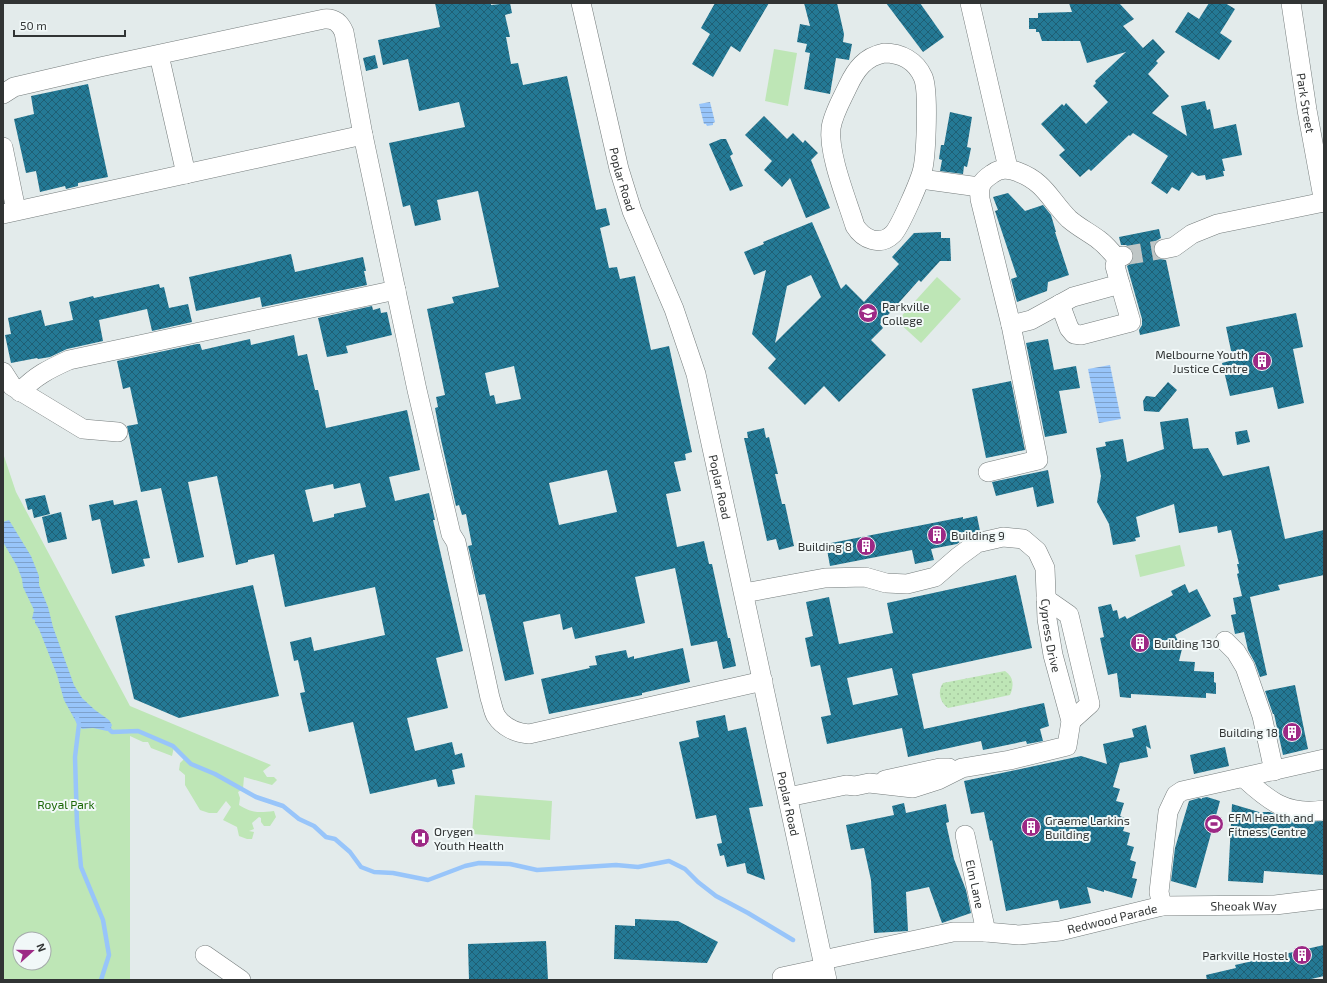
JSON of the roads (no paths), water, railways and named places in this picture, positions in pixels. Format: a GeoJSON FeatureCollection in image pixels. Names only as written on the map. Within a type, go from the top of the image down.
{"type":"FeatureCollection","features":[{"type":"Feature","properties":{"kind":"street","name":"Poplar Road"},"geometry":{"type":"LineString","coordinates":[[581,3],[619,169],[632,211],[674,309],[696,374],[825,969]]}},
{"type":"Feature","properties":{"kind":"street"},"geometry":{"type":"LineString","coordinates":[[970,3],[1008,168]]}},
{"type":"Feature","properties":{"kind":"street","name":"Park Street"},"geometry":{"type":"LineString","coordinates":[[1291,3],[1316,108],[1324,202]]}},
{"type":"Feature","properties":{"kind":"street"},"geometry":{"type":"LineString","coordinates":[[3,94],[14,87],[324,19],[333,20],[340,25],[344,32],[417,390],[451,534],[456,542],[490,698],[496,716],[504,725],[519,733],[529,734],[763,681]]}},
{"type":"Feature","properties":{"kind":"street"},"geometry":{"type":"LineString","coordinates":[[884,53],[901,55],[908,58],[923,77],[926,98],[924,167],[921,179],[898,228],[892,236],[876,241],[864,237],[859,232],[855,226],[835,161],[831,128],[834,116],[853,75],[861,64],[872,57],[884,53]]}},
{"type":"Feature","properties":{"kind":"street"},"geometry":{"type":"LineString","coordinates":[[159,55],[186,174]]}},
{"type":"Feature","properties":{"kind":"street"},"geometry":{"type":"LineString","coordinates":[[3,147],[10,212],[364,136]]}},
{"type":"Feature","properties":{"kind":"street"},"geometry":{"type":"LineString","coordinates":[[988,472],[1038,460],[1011,325],[980,199],[979,187],[984,180],[996,171],[1008,168],[1036,180],[1047,191],[1069,219],[1101,241],[1120,257],[1115,266],[1131,322],[1081,335],[1074,334],[1069,328],[1060,304]]}},
{"type":"Feature","properties":{"kind":"street"},"geometry":{"type":"LineString","coordinates":[[921,179],[979,187]]}},
{"type":"Feature","properties":{"kind":"street"},"geometry":{"type":"LineString","coordinates":[[1164,250],[1174,247],[1192,234],[1217,224],[1324,202]]}},
{"type":"Feature","properties":{"kind":"street"},"geometry":{"type":"LineString","coordinates":[[1011,325],[1031,320],[1073,297],[1120,284]]}},
{"type":"Feature","properties":{"kind":"street"},"geometry":{"type":"LineString","coordinates":[[20,392],[46,370],[69,360],[396,290]]}},
{"type":"Feature","properties":{"kind":"street"},"geometry":{"type":"LineString","coordinates":[[3,372],[12,386],[20,392],[83,430],[118,432]]}},
{"type":"Feature","properties":{"kind":"street","name":"Cypress Drive"},"geometry":{"type":"LineString","coordinates":[[744,593],[825,578],[865,577],[886,583],[907,584],[935,577],[977,543],[1003,537],[1023,539],[1037,551],[1045,568],[1047,619],[1054,655],[1071,721],[1067,746],[1010,760],[962,768],[938,780],[913,788],[869,783],[855,786],[846,785],[788,797]]}},
{"type":"Feature","properties":{"kind":"street"},"geometry":{"type":"LineString","coordinates":[[1225,641],[1236,652],[1245,667],[1262,716],[1274,771]]}},
{"type":"Feature","properties":{"kind":"street","name":"Redwood Parade"},"geometry":{"type":"LineString","coordinates":[[783,980],[782,977],[825,969],[953,932],[986,932],[1020,936],[1060,931],[1162,906],[1159,892],[1168,812],[1176,795],[1182,791],[1324,759]]}},
{"type":"Feature","properties":{"kind":"street"},"geometry":{"type":"LineString","coordinates":[[1244,778],[1265,796],[1284,808],[1312,812],[1324,810]]}},
{"type":"Feature","properties":{"kind":"street","name":"Elm Lane"},"geometry":{"type":"LineString","coordinates":[[965,835],[986,932]]}},
{"type":"Feature","properties":{"kind":"street","name":"Sheoak Way"},"geometry":{"type":"LineString","coordinates":[[1162,906],[1275,905],[1324,899]]}},
{"type":"Feature","properties":{"kind":"street"},"geometry":{"type":"LineString","coordinates":[[205,954],[241,980]]}},
{"type":"Feature","properties":{"kind":"water"},"geometry":{"type":"Polygon","coordinates":[[[710,102],[715,122],[713,125],[707,126],[704,124],[699,104],[710,102]]]}},
{"type":"Feature","properties":{"kind":"water"},"geometry":{"type":"Polygon","coordinates":[[[1110,365],[1121,419],[1099,423],[1088,369],[1110,365]]]}},
{"type":"Feature","properties":{"kind":"water"},"geometry":{"type":"Polygon","coordinates":[[[9,520],[31,556],[39,576],[39,585],[48,607],[53,627],[74,685],[82,698],[109,720],[112,725],[110,730],[107,731],[93,728],[82,729],[75,720],[64,700],[57,675],[39,629],[35,623],[35,620],[32,619],[34,610],[23,587],[22,579],[17,566],[3,542],[3,522],[9,520]]]}},
{"type":"Feature","properties":{"kind":"waterway"},"geometry":{"type":"LineString","coordinates":[[77,718],[79,724],[75,757],[77,824],[81,867],[103,920],[109,955],[101,980]]}},
{"type":"Feature","properties":{"kind":"waterway"},"geometry":{"type":"LineString","coordinates":[[106,726],[112,732],[138,731],[173,746],[191,764],[215,774],[256,797],[283,806],[299,819],[314,826],[326,837],[335,839],[350,852],[361,867],[374,872],[393,873],[428,880],[465,866],[479,863],[510,864],[537,870],[616,865],[638,867],[669,861],[685,869],[698,882],[716,896],[793,940]]}},
{"type":"Feature","properties":{"kind":"tunnel"},"geometry":{"type":"LineString","coordinates":[[1123,256],[1164,249]]}},
{"type":"Feature","properties":{"kind":"place","name":"Parkville College"},"geometry":{"type":"Point","coordinates":[868,313]}},
{"type":"Feature","properties":{"kind":"place","name":"Melbourne Youth Justice Centre"},"geometry":{"type":"Point","coordinates":[1262,361]}},
{"type":"Feature","properties":{"kind":"place","name":"Building 9"},"geometry":{"type":"Point","coordinates":[937,535]}},
{"type":"Feature","properties":{"kind":"place","name":"Building 8"},"geometry":{"type":"Point","coordinates":[866,546]}},
{"type":"Feature","properties":{"kind":"place","name":"Building 130"},"geometry":{"type":"Point","coordinates":[1140,643]}},
{"type":"Feature","properties":{"kind":"place","name":"Building 18"},"geometry":{"type":"Point","coordinates":[1292,732]}},
{"type":"Feature","properties":{"kind":"place","name":"EFM Health and Fitness Centre"},"geometry":{"type":"Point","coordinates":[1214,824]}},
{"type":"Feature","properties":{"kind":"place","name":"Graeme Larkins Building"},"geometry":{"type":"Point","coordinates":[1031,827]}},
{"type":"Feature","properties":{"kind":"place","name":"Orygen Youth Health"},"geometry":{"type":"Point","coordinates":[420,838]}},
{"type":"Feature","properties":{"kind":"place","name":"Parkville Hostel"},"geometry":{"type":"Point","coordinates":[1302,955]}},
{"type":"Feature","properties":{"kind":"park label","name":"Royal Park"},"geometry":{"type":"Point","coordinates":[66,804]}}]}
